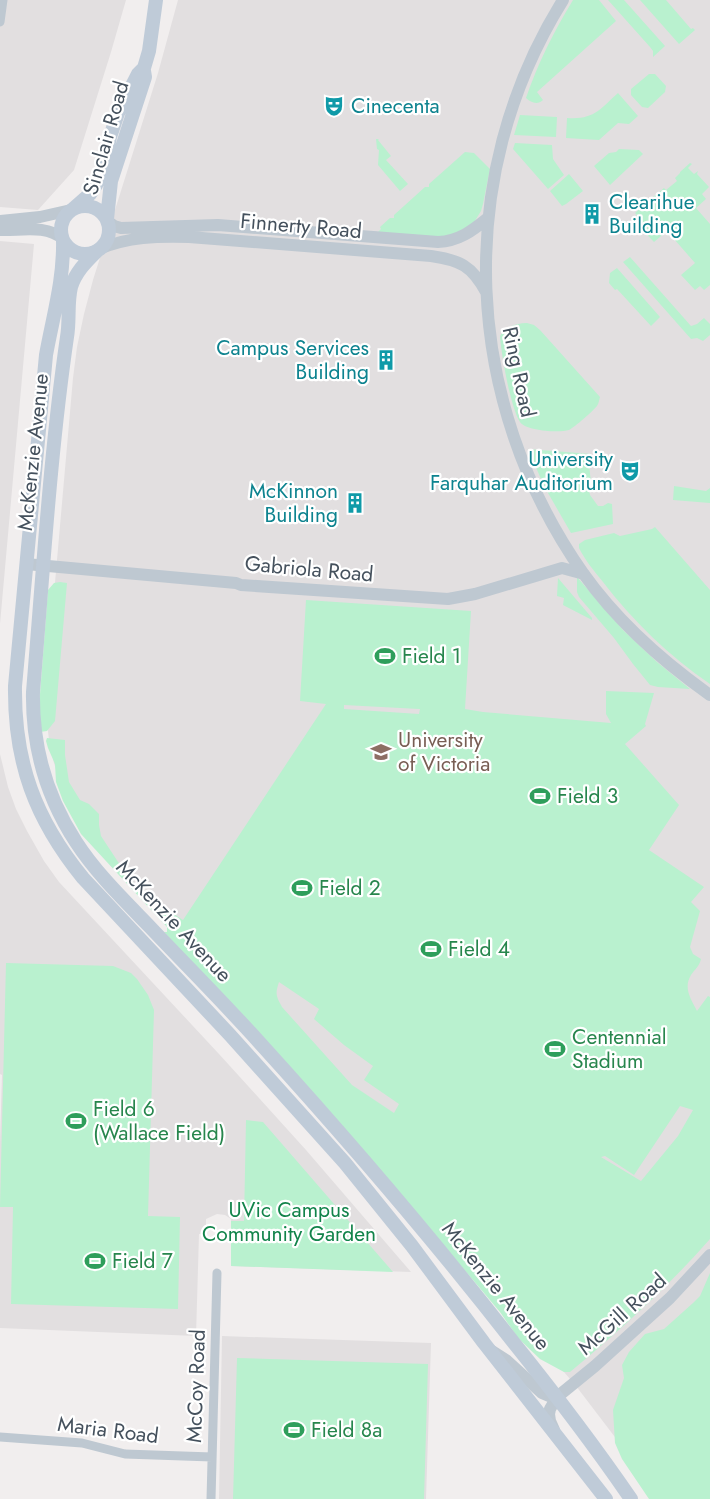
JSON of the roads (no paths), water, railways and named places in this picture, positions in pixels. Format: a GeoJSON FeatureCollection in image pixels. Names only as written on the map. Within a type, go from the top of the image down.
{"type":"FeatureCollection","features":[{"type":"Feature","properties":{"kind":"main road","name":"Sinclair Road"},"geometry":{"type":"LineString","coordinates":[[107,220],[111,181],[145,77],[144,68],[149,51],[156,0]]}},
{"type":"Feature","properties":{"kind":"main road","name":"Sinclair Road"},"geometry":{"type":"LineString","coordinates":[[72,209],[90,194],[96,185],[103,170],[118,113],[138,74],[144,68]]}},
{"type":"Feature","properties":{"kind":"main road"},"geometry":{"type":"LineString","coordinates":[[92,206],[101,211],[107,220],[108,236],[104,245],[98,250],[88,254],[78,253],[67,246],[63,239],[62,223],[64,217],[72,209],[92,206]]}},
{"type":"Feature","properties":{"kind":"main road","name":"McKenzie Avenue"},"geometry":{"type":"LineString","coordinates":[[63,239],[63,270],[46,355],[15,686],[18,746],[28,784],[39,811],[69,861],[93,889],[230,1035],[345,1163],[412,1246],[606,1499]]}},
{"type":"Feature","properties":{"kind":"main road","name":"McKenzie Avenue"},"geometry":{"type":"LineString","coordinates":[[98,250],[76,274],[70,293],[68,335],[60,378],[52,453],[33,692],[33,725],[46,781],[62,818],[76,843],[94,867],[244,1024],[389,1188],[557,1396],[631,1499]]}},
{"type":"Feature","properties":{"kind":"street"},"geometry":{"type":"LineString","coordinates":[[0,22],[3,0]]}},
{"type":"Feature","properties":{"kind":"street","name":"Ring Road"},"geometry":{"type":"LineString","coordinates":[[563,0],[533,56],[511,111],[497,163],[488,218],[486,293],[489,329],[498,382],[512,434],[525,468],[545,510],[584,574],[638,637],[710,695]]}},
{"type":"Feature","properties":{"kind":"street"},"geometry":{"type":"LineString","coordinates":[[0,221],[40,217],[72,209]]}},
{"type":"Feature","properties":{"kind":"street","name":"Finnerty Road"},"geometry":{"type":"LineString","coordinates":[[107,220],[121,228],[218,225],[448,242],[472,231],[488,218]]}},
{"type":"Feature","properties":{"kind":"street"},"geometry":{"type":"LineString","coordinates":[[0,230],[42,230],[54,232],[63,239]]}},
{"type":"Feature","properties":{"kind":"street","name":"Finnerty Road"},"geometry":{"type":"LineString","coordinates":[[98,250],[115,243],[157,236],[431,256],[450,259],[467,266],[486,293]]}},
{"type":"Feature","properties":{"kind":"street","name":"Gabriola Road"},"geometry":{"type":"LineString","coordinates":[[26,564],[293,590],[448,599],[475,594],[562,568],[584,574]]}},
{"type":"Feature","properties":{"kind":"street","name":"McGill Road"},"geometry":{"type":"LineString","coordinates":[[557,1396],[595,1366],[670,1298],[710,1255]]}},
{"type":"Feature","properties":{"kind":"street","name":"McCoy Road"},"geometry":{"type":"LineString","coordinates":[[211,1499],[218,1273]]}},
{"type":"Feature","properties":{"kind":"street"},"geometry":{"type":"LineString","coordinates":[[489,1349],[506,1360],[542,1393],[557,1396],[549,1414],[556,1434]]}},
{"type":"Feature","properties":{"kind":"street","name":"Maria Road"},"geometry":{"type":"LineString","coordinates":[[0,1437],[82,1443],[125,1454],[212,1456]]}},
{"type":"Feature","properties":{"kind":"place","name":"Cinecenta"},"geometry":{"type":"Point","coordinates":[334,106]}},
{"type":"Feature","properties":{"kind":"place","name":"Clearihue Building"},"geometry":{"type":"Point","coordinates":[592,214]}},
{"type":"Feature","properties":{"kind":"place","name":"Campus Services Building"},"geometry":{"type":"Point","coordinates":[386,360]}},
{"type":"Feature","properties":{"kind":"place","name":"University Farquhar Auditorium"},"geometry":{"type":"Point","coordinates":[630,471]}},
{"type":"Feature","properties":{"kind":"place","name":"McKinnon Building"},"geometry":{"type":"Point","coordinates":[355,503]}},
{"type":"Feature","properties":{"kind":"place","name":"Field 1"},"geometry":{"type":"Point","coordinates":[385,656]}},
{"type":"Feature","properties":{"kind":"place","name":"University of Victoria"},"geometry":{"type":"Point","coordinates":[381,752]}},
{"type":"Feature","properties":{"kind":"place","name":"Field 3"},"geometry":{"type":"Point","coordinates":[540,796]}},
{"type":"Feature","properties":{"kind":"place","name":"Field 2"},"geometry":{"type":"Point","coordinates":[302,888]}},
{"type":"Feature","properties":{"kind":"place","name":"Field 4"},"geometry":{"type":"Point","coordinates":[431,949]}},
{"type":"Feature","properties":{"kind":"place","name":"Centennial Stadium"},"geometry":{"type":"Point","coordinates":[555,1049]}},
{"type":"Feature","properties":{"kind":"place","name":"Field 6 (Wallace Field)"},"geometry":{"type":"Point","coordinates":[76,1121]}},
{"type":"Feature","properties":{"kind":"place","name":"Field 7"},"geometry":{"type":"Point","coordinates":[95,1261]}},
{"type":"Feature","properties":{"kind":"place","name":"Field 8a"},"geometry":{"type":"Point","coordinates":[294,1430]}},
{"type":"Feature","properties":{"kind":"park label","name":"UVic Campus Community Garden"},"geometry":{"type":"Point","coordinates":[289,1222]}}]}
